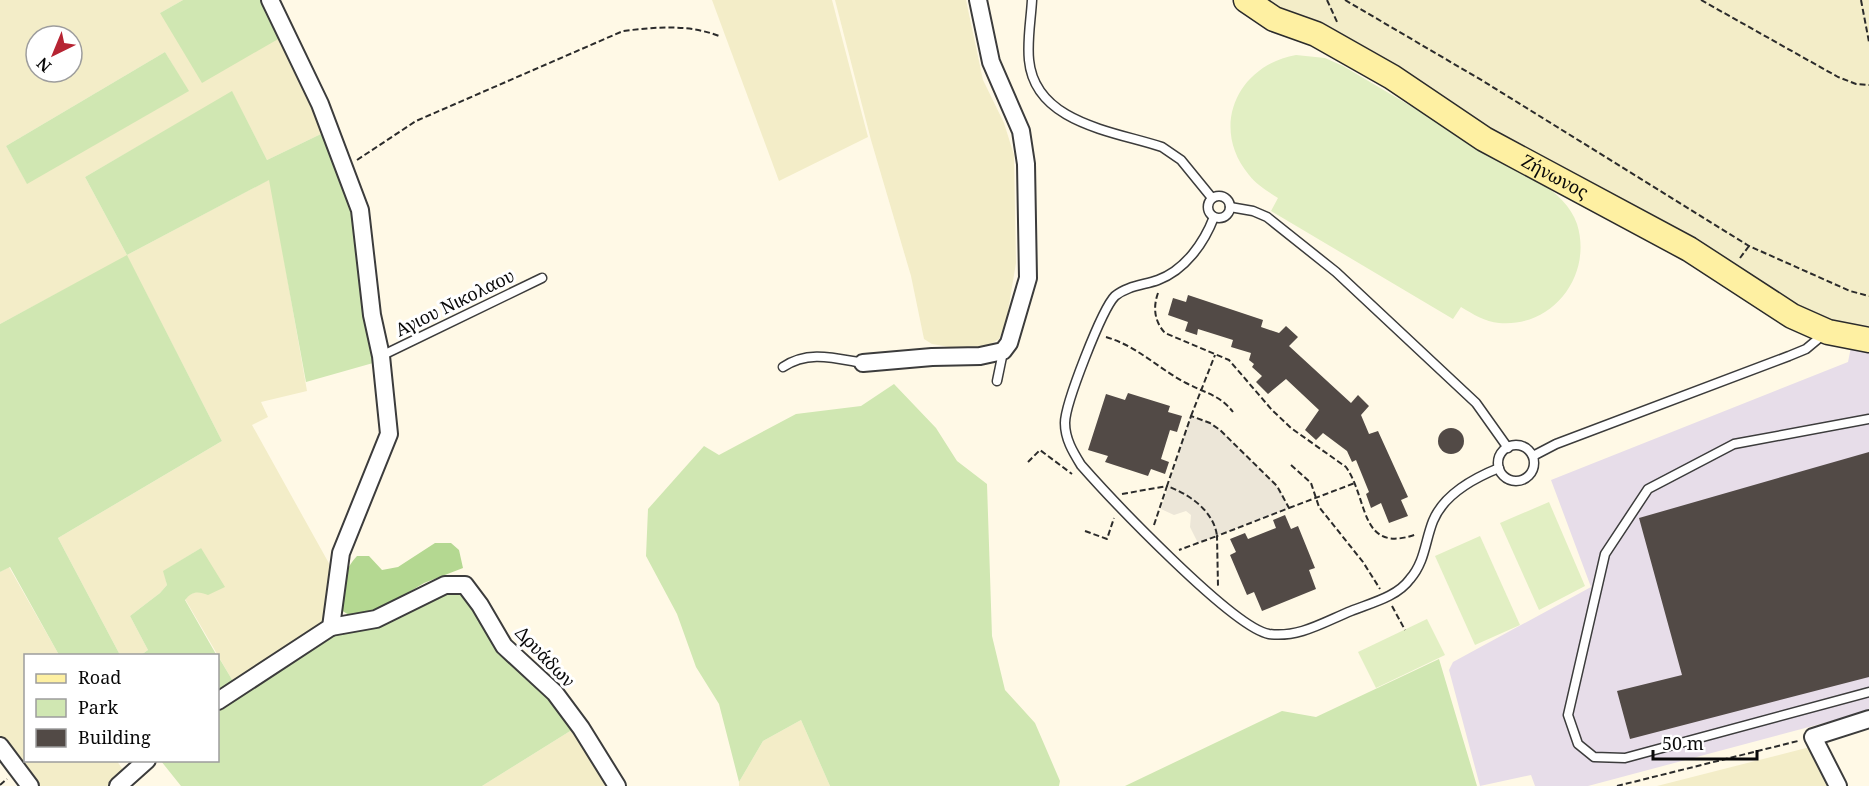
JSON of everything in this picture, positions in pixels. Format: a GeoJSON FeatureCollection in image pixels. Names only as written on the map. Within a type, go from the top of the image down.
{"type":"FeatureCollection","features":[{"type":"Feature","properties":{"kind":"street"},"geometry":{"type":"LineString","coordinates":[[219,700],[331,627],[341,553],[389,434],[381,356],[372,315],[360,210],[320,104],[270,0]]}},
{"type":"Feature","properties":{"kind":"street"},"geometry":{"type":"LineString","coordinates":[[862,363],[932,357],[980,356],[1004,351],[1009,343],[1028,278],[1026,164],[1020,131],[991,62],[978,0]]}},
{"type":"Feature","properties":{"kind":"street","name":"Ζήνωνος"},"geometry":{"type":"LineString","coordinates":[[1246,0],[1274,19],[1316,34],[1392,77],[1484,139],[1689,249],[1777,308],[1828,332],[1869,340]]}},
{"type":"Feature","properties":{"kind":"street","name":"Δρυάδων"},"geometry":{"type":"LineString","coordinates":[[331,627],[376,619],[445,585],[465,585],[480,604],[504,646],[555,693],[581,728],[617,786]]}},
{"type":"Feature","properties":{"kind":"street"},"geometry":{"type":"LineString","coordinates":[[1838,786],[1813,737],[1869,719]]}},
{"type":"Feature","properties":{"kind":"street"},"geometry":{"type":"LineString","coordinates":[[0,746],[30,786]]}},
{"type":"Feature","properties":{"kind":"street"},"geometry":{"type":"LineString","coordinates":[[118,786],[145,762]]}},
{"type":"Feature","properties":{"kind":"lane"},"geometry":{"type":"LineString","coordinates":[[1032,0],[1029,60],[1037,88],[1048,102],[1067,116],[1162,147],[1175,154],[1212,198]]}},
{"type":"Feature","properties":{"kind":"lane"},"geometry":{"type":"LineString","coordinates":[[1212,198],[1224,196],[1230,207],[1227,216],[1214,217]]}},
{"type":"Feature","properties":{"kind":"lane"},"geometry":{"type":"LineString","coordinates":[[1212,198],[1208,207],[1214,217]]}},
{"type":"Feature","properties":{"kind":"lane"},"geometry":{"type":"LineString","coordinates":[[1230,207],[1253,211],[1267,217],[1336,272],[1476,403],[1508,448]]}},
{"type":"Feature","properties":{"kind":"lane"},"geometry":{"type":"LineString","coordinates":[[1214,217],[1208,233],[1178,269],[1127,289],[1116,296],[1102,316],[1065,421],[1071,449],[1081,465],[1110,497],[1218,601],[1257,631],[1279,634],[1301,633],[1385,597],[1408,582],[1416,573],[1433,520],[1449,499],[1481,476],[1499,468]]}},
{"type":"Feature","properties":{"kind":"lane","name":"Αγιου Νικολαου"},"geometry":{"type":"LineString","coordinates":[[381,356],[542,278]]}},
{"type":"Feature","properties":{"kind":"lane"},"geometry":{"type":"LineString","coordinates":[[1533,456],[1557,444],[1806,349],[1828,332]]}},
{"type":"Feature","properties":{"kind":"lane"},"geometry":{"type":"LineString","coordinates":[[997,381],[1004,351]]}},
{"type":"Feature","properties":{"kind":"lane"},"geometry":{"type":"LineString","coordinates":[[783,367],[806,357],[822,356],[862,363]]}},
{"type":"Feature","properties":{"kind":"lane"},"geometry":{"type":"LineString","coordinates":[[1869,419],[1734,444],[1648,489],[1605,554],[1568,716],[1578,744],[1594,757],[1625,758],[1869,692]]}},
{"type":"Feature","properties":{"kind":"lane"},"geometry":{"type":"LineString","coordinates":[[1519,446],[1533,456],[1531,473],[1522,480],[1505,478],[1499,468],[1500,456],[1508,448],[1519,446]]}},
{"type":"Feature","properties":{"kind":"path"},"geometry":{"type":"LineString","coordinates":[[1344,0],[1483,81],[1749,246],[1850,291],[1869,296]]}},
{"type":"Feature","properties":{"kind":"path"},"geometry":{"type":"LineString","coordinates":[[1701,0],[1838,77],[1856,84],[1869,85]]}},
{"type":"Feature","properties":{"kind":"path"},"geometry":{"type":"LineString","coordinates":[[1861,0],[1869,42]]}},
{"type":"Feature","properties":{"kind":"path"},"geometry":{"type":"LineString","coordinates":[[345,169],[416,121],[623,31],[658,27],[699,29],[719,36]]}},
{"type":"Feature","properties":{"kind":"path"},"geometry":{"type":"LineString","coordinates":[[1167,275],[1155,308],[1159,327],[1173,338],[1229,360],[1272,410],[1291,428],[1346,467],[1355,483],[1368,520],[1381,537],[1402,539],[1431,529]]}},
{"type":"Feature","properties":{"kind":"path"},"geometry":{"type":"LineString","coordinates":[[1095,334],[1124,342],[1186,383],[1220,398],[1233,412]]}},
{"type":"Feature","properties":{"kind":"path"},"geometry":{"type":"LineString","coordinates":[[1150,536],[1215,354]]}},
{"type":"Feature","properties":{"kind":"path"},"geometry":{"type":"LineString","coordinates":[[1191,416],[1210,423],[1220,430],[1277,486],[1289,508]]}},
{"type":"Feature","properties":{"kind":"path"},"geometry":{"type":"LineString","coordinates":[[1028,462],[1040,450],[1078,479]]}},
{"type":"Feature","properties":{"kind":"path"},"geometry":{"type":"LineString","coordinates":[[1291,465],[1311,483],[1319,507],[1363,562],[1405,630]]}},
{"type":"Feature","properties":{"kind":"path"},"geometry":{"type":"LineString","coordinates":[[1168,554],[1355,483]]}},
{"type":"Feature","properties":{"kind":"path"},"geometry":{"type":"LineString","coordinates":[[1110,497],[1167,486],[1184,492],[1211,517],[1217,536],[1218,601]]}},
{"type":"Feature","properties":{"kind":"path"},"geometry":{"type":"LineString","coordinates":[[1085,531],[1107,539],[1115,515]]}},
{"type":"Feature","properties":{"kind":"path"},"geometry":{"type":"LineString","coordinates":[[1617,786],[1813,737]]}},
{"type":"Feature","properties":{"kind":"shaded area"},"geometry":{"type":"Polygon","coordinates":[[[0,0],[183,0],[160,13],[280,38],[323,133],[267,160],[232,92],[85,177],[127,255],[270,179],[307,391],[261,402],[268,417],[252,425],[331,567],[327,614],[323,624],[234,683],[185,599],[190,594],[199,591],[201,548],[164,571],[167,585],[130,616],[148,650],[142,654],[119,654],[58,538],[222,441],[127,256],[0,324],[0,0]],[[165,52],[6,146],[27,183],[188,91],[165,52]]]}},
{"type":"Feature","properties":{"kind":"shaded area"},"geometry":{"type":"Polygon","coordinates":[[[712,0],[832,0],[868,137],[779,181],[712,0]]]}},
{"type":"Feature","properties":{"kind":"shaded area"},"geometry":{"type":"Polygon","coordinates":[[[835,0],[966,0],[983,80],[1004,123],[1014,155],[1016,263],[1006,323],[999,339],[984,348],[961,349],[932,344],[924,339],[911,276],[871,140],[835,0]]]}},
{"type":"Feature","properties":{"kind":"shaded area"},"geometry":{"type":"Polygon","coordinates":[[[1256,0],[1869,0],[1869,333],[1828,324],[1256,0]]]}},
{"type":"Feature","properties":{"kind":"shaded area"},"geometry":{"type":"Polygon","coordinates":[[[1851,347],[1869,352],[1869,711],[1588,786],[1535,786],[1531,775],[1480,786],[1449,670],[1453,662],[1591,587],[1551,480],[1848,362],[1851,347]]]}},
{"type":"Feature","properties":{"kind":"shaded area"},"geometry":{"type":"Polygon","coordinates":[[[1191,416],[1210,423],[1220,430],[1277,486],[1289,508],[1198,543],[1190,527],[1191,515],[1186,511],[1174,515],[1161,509],[1191,416]]]}},
{"type":"Feature","properties":{"kind":"shaded area"},"geometry":{"type":"Polygon","coordinates":[[[9,567],[58,654],[24,654],[24,762],[118,762],[125,773],[108,786],[35,786],[0,740],[0,572],[9,567]]]}},
{"type":"Feature","properties":{"kind":"shaded area"},"geometry":{"type":"Polygon","coordinates":[[[801,720],[830,786],[739,786],[739,782],[763,741],[801,720]]]}},
{"type":"Feature","properties":{"kind":"shaded area"},"geometry":{"type":"Polygon","coordinates":[[[575,728],[609,786],[482,786],[575,728]]]}},
{"type":"Feature","properties":{"kind":"shaded area"},"geometry":{"type":"Polygon","coordinates":[[[1810,747],[1832,786],[1657,786],[1810,747]]]}},
{"type":"Feature","properties":{"kind":"green space"},"geometry":{"type":"Polygon","coordinates":[[[183,0],[261,0],[280,38],[202,83],[160,13],[183,0]]]}},
{"type":"Feature","properties":{"kind":"green space"},"geometry":{"type":"Polygon","coordinates":[[[165,52],[189,91],[27,184],[6,146],[165,52]]]}},
{"type":"Feature","properties":{"kind":"green space"},"geometry":{"type":"Polygon","coordinates":[[[1296,55],[1325,58],[1343,66],[1541,183],[1557,196],[1574,217],[1580,243],[1579,262],[1574,279],[1552,307],[1536,317],[1519,322],[1499,323],[1479,317],[1461,307],[1453,319],[1271,211],[1278,198],[1252,179],[1237,156],[1231,137],[1231,119],[1236,101],[1245,85],[1259,71],[1276,61],[1296,55]]]}},
{"type":"Feature","properties":{"kind":"green space"},"geometry":{"type":"Polygon","coordinates":[[[232,91],[267,160],[323,133],[346,195],[355,228],[373,363],[306,382],[269,180],[127,255],[85,177],[232,91]]]}},
{"type":"Feature","properties":{"kind":"green space"},"geometry":{"type":"Polygon","coordinates":[[[127,255],[222,441],[58,538],[119,654],[58,654],[10,567],[0,572],[0,324],[127,255]]]}},
{"type":"Feature","properties":{"kind":"green space"},"geometry":{"type":"Polygon","coordinates":[[[894,384],[936,428],[957,461],[987,484],[992,636],[1005,690],[1035,723],[1060,781],[1059,786],[830,786],[801,720],[763,741],[739,782],[719,704],[696,667],[677,614],[646,556],[648,509],[704,446],[719,455],[796,414],[861,406],[894,384]]]}},
{"type":"Feature","properties":{"kind":"green space"},"geometry":{"type":"Polygon","coordinates":[[[1549,502],[1585,586],[1539,610],[1500,523],[1549,502]]]}},
{"type":"Feature","properties":{"kind":"green space"},"geometry":{"type":"Polygon","coordinates":[[[1480,536],[1520,625],[1475,645],[1435,556],[1480,536]]]}},
{"type":"Feature","properties":{"kind":"green space"},"geometry":{"type":"Polygon","coordinates":[[[435,543],[451,543],[459,550],[463,568],[424,583],[376,612],[358,616],[349,615],[341,610],[346,574],[357,556],[369,556],[382,570],[398,567],[435,543]]]}},
{"type":"Feature","properties":{"kind":"green space"},"geometry":{"type":"Polygon","coordinates":[[[201,548],[225,587],[208,595],[193,593],[185,600],[216,654],[142,654],[148,650],[130,616],[167,585],[163,571],[201,548]]]}},
{"type":"Feature","properties":{"kind":"green space"},"geometry":{"type":"Polygon","coordinates":[[[444,590],[464,591],[500,651],[514,668],[559,709],[575,728],[482,786],[181,786],[162,762],[219,762],[219,707],[333,632],[444,590]]]}},
{"type":"Feature","properties":{"kind":"green space"},"geometry":{"type":"Polygon","coordinates":[[[1427,619],[1445,655],[1376,688],[1358,652],[1427,619]]]}},
{"type":"Feature","properties":{"kind":"green space"},"geometry":{"type":"Polygon","coordinates":[[[219,658],[234,683],[219,693],[219,658]]]}},
{"type":"Feature","properties":{"kind":"green space"},"geometry":{"type":"Polygon","coordinates":[[[1439,659],[1477,786],[1125,786],[1282,711],[1316,717],[1439,659]]]}},
{"type":"Feature","properties":{"kind":"building"},"geometry":{"type":"Polygon","coordinates":[[[1188,295],[1263,320],[1261,327],[1279,333],[1286,326],[1298,337],[1289,346],[1351,403],[1358,395],[1369,406],[1361,415],[1369,434],[1378,431],[1408,497],[1401,500],[1408,516],[1389,523],[1381,503],[1371,508],[1366,494],[1369,492],[1356,460],[1352,462],[1347,451],[1323,433],[1316,440],[1305,430],[1319,410],[1286,379],[1268,394],[1256,382],[1262,376],[1252,367],[1254,364],[1249,360],[1251,353],[1231,347],[1233,340],[1198,329],[1197,335],[1185,331],[1188,322],[1168,315],[1173,298],[1186,302],[1188,295]]]}},
{"type":"Feature","properties":{"kind":"building"},"geometry":{"type":"Polygon","coordinates":[[[1128,393],[1170,406],[1168,412],[1182,416],[1177,432],[1170,430],[1161,459],[1169,462],[1165,474],[1151,469],[1148,476],[1105,462],[1108,456],[1088,450],[1106,394],[1125,400],[1128,393]]]}},
{"type":"Feature","properties":{"kind":"building"},"geometry":{"type":"Polygon","coordinates":[[[1451,428],[1461,431],[1464,441],[1461,451],[1451,454],[1441,451],[1438,441],[1441,431],[1451,428]]]}},
{"type":"Feature","properties":{"kind":"building"},"geometry":{"type":"Polygon","coordinates":[[[1869,452],[1869,677],[1630,739],[1617,691],[1682,675],[1639,518],[1869,452]]]}},
{"type":"Feature","properties":{"kind":"building"},"geometry":{"type":"Polygon","coordinates":[[[1285,515],[1291,529],[1298,526],[1315,568],[1309,570],[1316,589],[1262,611],[1254,592],[1247,595],[1230,555],[1236,552],[1230,539],[1245,533],[1248,539],[1276,528],[1273,520],[1285,515]]]}}]}
